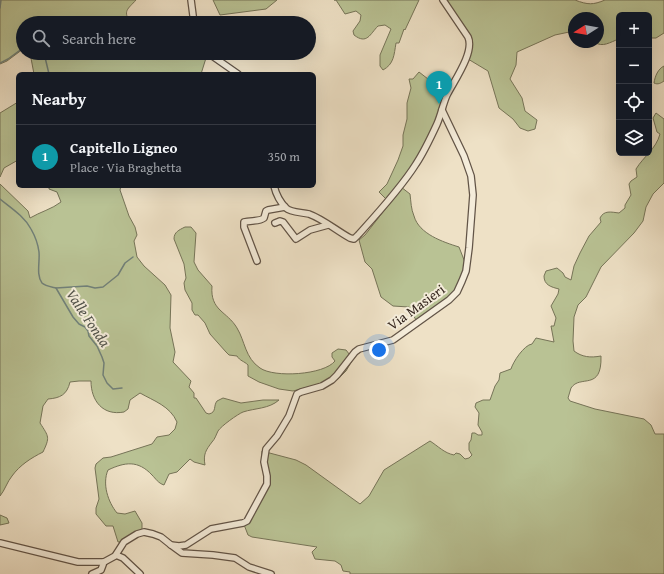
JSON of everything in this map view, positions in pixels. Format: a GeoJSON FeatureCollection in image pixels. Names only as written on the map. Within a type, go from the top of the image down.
{"type":"FeatureCollection","features":[{"type":"Feature","properties":{"kind":"street"},"geometry":{"type":"LineString","coordinates":[[191,0],[193,16]]}},
{"type":"Feature","properties":{"kind":"street"},"geometry":{"type":"LineString","coordinates":[[275,188],[285,207],[290,210],[310,214],[350,238],[354,238],[358,235],[384,205],[415,165],[438,123],[446,97],[464,63],[470,47],[468,37],[443,0]]}},
{"type":"Feature","properties":{"kind":"street"},"geometry":{"type":"LineString","coordinates":[[218,60],[235,72]]}},
{"type":"Feature","properties":{"kind":"street","name":"Via Masieri"},"geometry":{"type":"LineString","coordinates":[[171,545],[186,545],[211,529],[247,521],[267,484],[264,462],[266,449],[277,436],[289,416],[297,394],[326,384],[337,375],[355,352],[364,347],[393,340],[449,300],[456,292],[466,271],[473,195],[471,176],[464,156],[442,110]]}},
{"type":"Feature","properties":{"kind":"street"},"geometry":{"type":"LineString","coordinates":[[257,261],[244,227],[244,222],[251,220],[262,220],[266,211],[285,207]]}},
{"type":"Feature","properties":{"kind":"street"},"geometry":{"type":"LineString","coordinates":[[275,223],[280,221],[283,222],[296,239],[310,230],[328,225]]}},
{"type":"Feature","properties":{"kind":"street"},"geometry":{"type":"LineString","coordinates":[[0,543],[78,562],[104,562],[116,555],[124,542],[137,534],[144,532],[161,537],[182,553],[235,558],[250,567],[271,574]]}},
{"type":"Feature","properties":{"kind":"street"},"geometry":{"type":"LineString","coordinates":[[116,555],[123,558],[140,574]]}},
{"type":"Feature","properties":{"kind":"street"},"geometry":{"type":"LineString","coordinates":[[92,574],[101,570],[104,562]]}},
{"type":"Feature","properties":{"kind":"green space"},"geometry":{"type":"Polygon","coordinates":[[[0,0],[136,0],[127,10],[127,16],[16,16],[16,54],[0,64],[0,0]]]}},
{"type":"Feature","properties":{"kind":"green space"},"geometry":{"type":"Polygon","coordinates":[[[213,0],[277,0],[266,9],[220,15],[213,0]]]}},
{"type":"Feature","properties":{"kind":"green space"},"geometry":{"type":"Polygon","coordinates":[[[336,0],[419,0],[405,30],[404,29],[399,43],[396,43],[393,59],[387,68],[383,70],[380,66],[380,55],[391,29],[385,25],[378,26],[365,39],[358,38],[354,35],[353,31],[360,21],[361,15],[356,11],[345,14],[336,0]]]}},
{"type":"Feature","properties":{"kind":"green space"},"geometry":{"type":"Polygon","coordinates":[[[444,0],[575,0],[590,4],[605,0],[664,0],[664,33],[656,38],[652,38],[652,12],[616,12],[616,40],[604,44],[604,12],[568,12],[568,32],[555,35],[517,52],[516,65],[510,79],[522,98],[525,111],[537,120],[535,129],[528,131],[520,128],[513,119],[499,108],[488,71],[468,59],[472,46],[472,40],[444,0]]]}},
{"type":"Feature","properties":{"kind":"green space"},"geometry":{"type":"Polygon","coordinates":[[[31,60],[205,60],[202,72],[34,72],[31,60]]]}},
{"type":"Feature","properties":{"kind":"green space"},"geometry":{"type":"Polygon","coordinates":[[[664,66],[664,81],[658,84],[654,83],[657,73],[664,66]]]}},
{"type":"Feature","properties":{"kind":"green space"},"geometry":{"type":"Polygon","coordinates":[[[419,72],[428,79],[437,83],[450,94],[442,117],[401,187],[410,194],[413,213],[421,228],[432,236],[446,243],[459,247],[466,265],[460,290],[417,322],[409,307],[393,306],[381,297],[372,269],[365,262],[359,240],[365,235],[390,203],[379,192],[387,184],[403,146],[403,135],[407,119],[407,103],[411,88],[409,79],[413,79],[419,72]]]}},
{"type":"Feature","properties":{"kind":"green space"},"geometry":{"type":"Polygon","coordinates":[[[16,103],[16,161],[4,168],[0,177],[0,113],[16,103]]]}},
{"type":"Feature","properties":{"kind":"green space"},"geometry":{"type":"Polygon","coordinates":[[[656,113],[664,119],[664,183],[653,194],[646,207],[643,221],[634,233],[601,267],[586,297],[578,305],[574,317],[574,351],[580,355],[593,357],[601,356],[600,367],[598,374],[594,378],[575,384],[571,388],[568,398],[570,401],[595,409],[644,419],[651,425],[655,434],[664,434],[664,574],[350,574],[350,572],[343,571],[341,565],[335,561],[315,559],[312,552],[317,547],[252,537],[248,535],[243,522],[247,519],[264,485],[262,451],[296,460],[306,465],[360,504],[369,496],[384,470],[430,441],[447,453],[454,455],[456,453],[460,454],[465,459],[472,455],[469,450],[469,443],[472,433],[482,435],[478,425],[479,413],[475,407],[476,403],[483,400],[490,400],[499,380],[500,373],[511,369],[519,354],[526,347],[532,344],[536,338],[554,342],[551,326],[554,326],[556,318],[551,306],[558,294],[559,289],[545,282],[544,276],[546,271],[557,268],[565,277],[571,280],[574,266],[580,253],[589,236],[601,222],[600,218],[602,215],[608,212],[619,213],[625,208],[625,205],[631,195],[629,184],[637,177],[636,169],[646,156],[652,156],[652,149],[660,134],[657,132],[653,118],[656,113]]]}},
{"type":"Feature","properties":{"kind":"green space"},"geometry":{"type":"Polygon","coordinates":[[[0,184],[28,211],[30,218],[54,207],[61,202],[57,192],[49,188],[120,188],[129,216],[135,227],[137,235],[134,241],[137,257],[144,266],[165,285],[171,295],[170,328],[175,352],[173,362],[191,381],[189,387],[194,393],[194,398],[196,398],[206,413],[209,414],[213,412],[217,401],[223,398],[241,403],[263,400],[279,400],[266,407],[243,412],[230,420],[218,431],[207,450],[204,458],[205,465],[194,462],[190,459],[177,472],[169,474],[164,485],[147,470],[136,465],[120,465],[108,470],[106,475],[106,487],[114,509],[117,513],[125,514],[135,511],[142,523],[142,530],[121,542],[118,542],[113,526],[106,526],[96,514],[99,499],[95,468],[96,464],[103,458],[111,457],[152,444],[157,437],[169,435],[175,429],[177,422],[174,416],[166,408],[140,393],[130,400],[128,409],[124,412],[110,412],[100,406],[96,401],[93,395],[91,381],[70,382],[65,393],[59,397],[48,399],[43,406],[40,423],[47,434],[48,440],[43,452],[30,459],[19,468],[10,478],[0,496],[0,184]]]}},
{"type":"Feature","properties":{"kind":"green space"},"geometry":{"type":"Polygon","coordinates":[[[185,227],[191,227],[196,233],[194,262],[198,270],[212,286],[212,294],[216,306],[233,322],[240,333],[248,354],[255,364],[267,371],[299,374],[329,366],[335,361],[332,357],[332,353],[338,349],[346,350],[353,359],[346,371],[338,379],[293,391],[279,389],[259,382],[248,376],[248,365],[237,356],[229,355],[210,334],[205,323],[198,315],[195,315],[192,310],[192,303],[185,290],[184,283],[186,278],[184,264],[174,239],[176,233],[185,227]]]}},
{"type":"Feature","properties":{"kind":"green space"},"geometry":{"type":"Polygon","coordinates":[[[0,515],[7,518],[9,523],[0,525],[0,515]]]}},
{"type":"Feature","properties":{"kind":"waterway"},"geometry":{"type":"LineString","coordinates":[[0,8],[1,0]]}},
{"type":"Feature","properties":{"kind":"waterway"},"geometry":{"type":"LineString","coordinates":[[0,63],[16,53]]}},
{"type":"Feature","properties":{"kind":"waterway"},"geometry":{"type":"LineString","coordinates":[[46,60],[49,72]]}},
{"type":"Feature","properties":{"kind":"waterway","name":"Valle Fonda"},"geometry":{"type":"LineString","coordinates":[[0,199],[21,216],[28,224],[36,240],[39,249],[40,280],[47,286],[56,288],[73,317],[88,331],[89,336],[97,346],[102,357],[104,363],[103,375],[107,383],[113,389],[122,388]]}},
{"type":"Feature","properties":{"kind":"waterway"},"geometry":{"type":"LineString","coordinates":[[56,288],[87,286],[95,288],[103,287],[118,275],[125,263],[133,257]]}},
{"type":"Feature","properties":{"kind":"place","name":"Capitello Ligneo"},"geometry":{"type":"Point","coordinates":[439,104]}}]}
